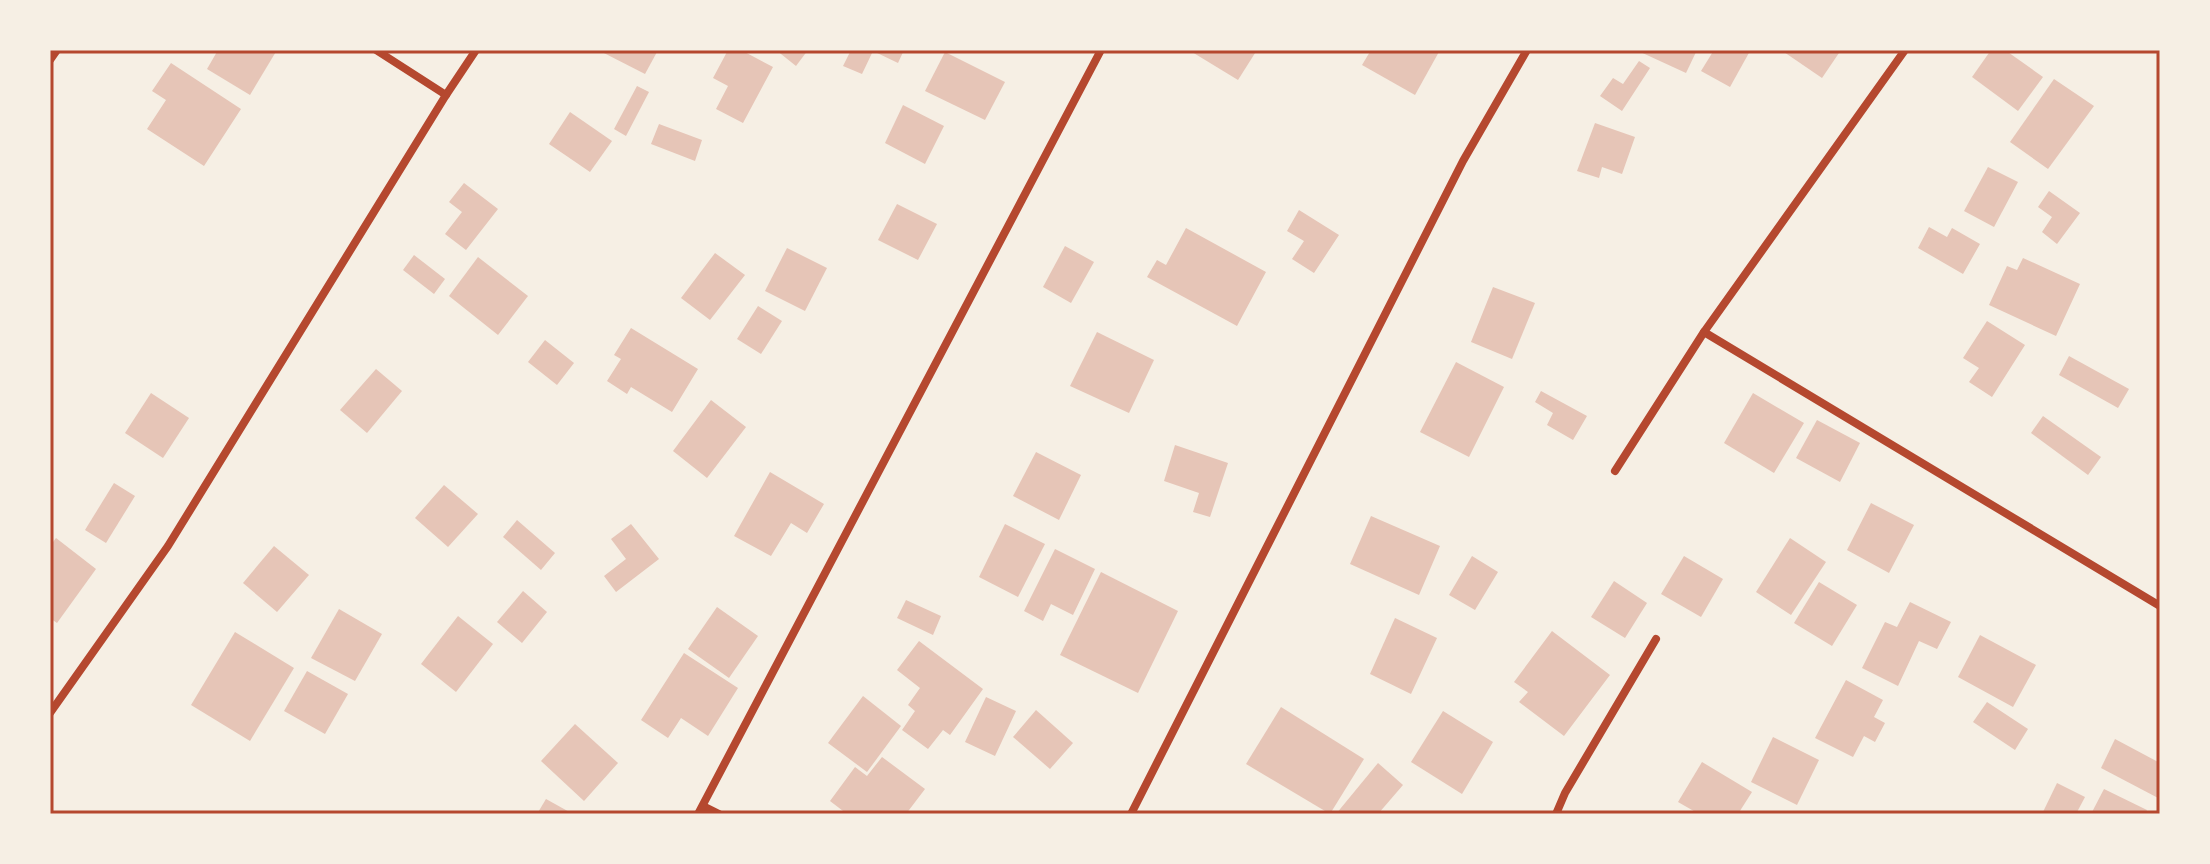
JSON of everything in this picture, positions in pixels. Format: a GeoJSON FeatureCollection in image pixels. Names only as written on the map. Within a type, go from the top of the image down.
{"type":"FeatureCollection","features":[{"type":"Feature","properties":{"kind":"street"},"geometry":{"type":"LineString","coordinates":[[50,60],[57,50]]}},
{"type":"Feature","properties":{"kind":"street"},"geometry":{"type":"LineString","coordinates":[[376,50],[446,95]]}},
{"type":"Feature","properties":{"kind":"street"},"geometry":{"type":"LineString","coordinates":[[50,713],[168,546],[476,50]]}},
{"type":"Feature","properties":{"kind":"street"},"geometry":{"type":"LineString","coordinates":[[719,814],[700,810],[1101,50]]}},
{"type":"Feature","properties":{"kind":"street"},"geometry":{"type":"LineString","coordinates":[[1131,814],[1463,161],[1527,50]]}},
{"type":"Feature","properties":{"kind":"street"},"geometry":{"type":"LineString","coordinates":[[1615,471],[1704,332],[1905,50]]}},
{"type":"Feature","properties":{"kind":"street"},"geometry":{"type":"LineString","coordinates":[[1704,332],[2160,606]]}},
{"type":"Feature","properties":{"kind":"street"},"geometry":{"type":"LineString","coordinates":[[1556,814],[1565,793],[1656,639]]}},
{"type":"Feature","properties":{"kind":"building"},"geometry":{"type":"Polygon","coordinates":[[[218,50],[277,50],[250,95],[207,69],[218,50]]]}},
{"type":"Feature","properties":{"kind":"building"},"geometry":{"type":"Polygon","coordinates":[[[598,50],[652,50],[657,52],[645,74],[598,50]]]}},
{"type":"Feature","properties":{"kind":"building"},"geometry":{"type":"Polygon","coordinates":[[[728,50],[741,50],[773,67],[743,123],[716,109],[728,86],[713,78],[728,50]]]}},
{"type":"Feature","properties":{"kind":"building"},"geometry":{"type":"Polygon","coordinates":[[[776,50],[808,50],[796,66],[776,50]]]}},
{"type":"Feature","properties":{"kind":"building"},"geometry":{"type":"Polygon","coordinates":[[[851,50],[904,50],[898,63],[873,51],[862,74],[843,66],[851,50]]]}},
{"type":"Feature","properties":{"kind":"building"},"geometry":{"type":"Polygon","coordinates":[[[1193,50],[1257,50],[1238,80],[1193,50]]]}},
{"type":"Feature","properties":{"kind":"building"},"geometry":{"type":"Polygon","coordinates":[[[1371,50],[1440,50],[1415,95],[1362,65],[1371,50]]]}},
{"type":"Feature","properties":{"kind":"building"},"geometry":{"type":"Polygon","coordinates":[[[1636,50],[1697,50],[1686,73],[1636,50]]]}},
{"type":"Feature","properties":{"kind":"building"},"geometry":{"type":"Polygon","coordinates":[[[1714,50],[1750,51],[1730,87],[1701,71],[1714,50]]]}},
{"type":"Feature","properties":{"kind":"building"},"geometry":{"type":"Polygon","coordinates":[[[1781,50],[1841,50],[1822,78],[1781,50]]]}},
{"type":"Feature","properties":{"kind":"building"},"geometry":{"type":"Polygon","coordinates":[[[1991,50],[2005,50],[2043,77],[2018,111],[1972,77],[1991,50]]]}},
{"type":"Feature","properties":{"kind":"building"},"geometry":{"type":"Polygon","coordinates":[[[945,52],[1005,82],[985,120],[925,91],[945,52]]]}},
{"type":"Feature","properties":{"kind":"building"},"geometry":{"type":"Polygon","coordinates":[[[1639,61],[1650,68],[1622,111],[1600,96],[1613,78],[1623,84],[1639,61]]]}},
{"type":"Feature","properties":{"kind":"building"},"geometry":{"type":"Polygon","coordinates":[[[171,63],[241,109],[204,166],[147,129],[166,100],[152,91],[171,63]]]}},
{"type":"Feature","properties":{"kind":"building"},"geometry":{"type":"Polygon","coordinates":[[[2054,79],[2094,106],[2048,169],[2010,142],[2054,79]]]}},
{"type":"Feature","properties":{"kind":"building"},"geometry":{"type":"Polygon","coordinates":[[[637,86],[649,92],[626,136],[614,129],[637,86]]]}},
{"type":"Feature","properties":{"kind":"building"},"geometry":{"type":"Polygon","coordinates":[[[903,105],[944,126],[925,164],[885,143],[903,105]]]}},
{"type":"Feature","properties":{"kind":"building"},"geometry":{"type":"Polygon","coordinates":[[[570,112],[612,141],[590,172],[549,144],[570,112]]]}},
{"type":"Feature","properties":{"kind":"building"},"geometry":{"type":"Polygon","coordinates":[[[1595,123],[1635,137],[1622,174],[1602,167],[1599,178],[1577,171],[1595,123]]]}},
{"type":"Feature","properties":{"kind":"building"},"geometry":{"type":"Polygon","coordinates":[[[659,124],[702,140],[695,161],[651,144],[659,124]]]}},
{"type":"Feature","properties":{"kind":"building"},"geometry":{"type":"Polygon","coordinates":[[[1988,167],[2018,182],[1994,227],[1964,211],[1988,167]]]}},
{"type":"Feature","properties":{"kind":"building"},"geometry":{"type":"Polygon","coordinates":[[[464,183],[498,209],[466,250],[445,234],[462,212],[449,202],[464,183]]]}},
{"type":"Feature","properties":{"kind":"building"},"geometry":{"type":"Polygon","coordinates":[[[2049,191],[2080,213],[2057,244],[2042,232],[2052,217],[2038,207],[2049,191]]]}},
{"type":"Feature","properties":{"kind":"building"},"geometry":{"type":"Polygon","coordinates":[[[897,204],[937,224],[918,260],[878,240],[897,204]]]}},
{"type":"Feature","properties":{"kind":"building"},"geometry":{"type":"Polygon","coordinates":[[[1299,210],[1339,235],[1314,273],[1292,259],[1304,241],[1287,231],[1299,210]]]}},
{"type":"Feature","properties":{"kind":"building"},"geometry":{"type":"Polygon","coordinates":[[[1929,227],[1947,237],[1952,228],[1980,244],[1963,274],[1918,248],[1929,227]]]}},
{"type":"Feature","properties":{"kind":"building"},"geometry":{"type":"Polygon","coordinates":[[[1186,228],[1266,272],[1237,326],[1147,277],[1157,260],[1166,265],[1186,228]]]}},
{"type":"Feature","properties":{"kind":"building"},"geometry":{"type":"Polygon","coordinates":[[[1065,246],[1094,262],[1071,303],[1043,287],[1065,246]]]}},
{"type":"Feature","properties":{"kind":"building"},"geometry":{"type":"Polygon","coordinates":[[[787,248],[827,268],[805,311],[765,291],[787,248]]]}},
{"type":"Feature","properties":{"kind":"building"},"geometry":{"type":"Polygon","coordinates":[[[715,253],[745,275],[710,320],[681,298],[715,253]]]}},
{"type":"Feature","properties":{"kind":"building"},"geometry":{"type":"Polygon","coordinates":[[[414,255],[445,279],[434,294],[403,270],[414,255]]]}},
{"type":"Feature","properties":{"kind":"building"},"geometry":{"type":"Polygon","coordinates":[[[478,257],[528,296],[498,335],[449,296],[478,257]]]}},
{"type":"Feature","properties":{"kind":"building"},"geometry":{"type":"Polygon","coordinates":[[[2023,258],[2080,284],[2056,336],[1989,305],[2007,266],[2017,270],[2023,258]]]}},
{"type":"Feature","properties":{"kind":"building"},"geometry":{"type":"Polygon","coordinates":[[[1493,287],[1535,303],[1512,359],[1471,342],[1493,287]]]}},
{"type":"Feature","properties":{"kind":"building"},"geometry":{"type":"Polygon","coordinates":[[[758,306],[782,321],[761,354],[737,339],[758,306]]]}},
{"type":"Feature","properties":{"kind":"building"},"geometry":{"type":"Polygon","coordinates":[[[1987,321],[2025,345],[1992,397],[1969,382],[1979,368],[1963,358],[1987,321]]]}},
{"type":"Feature","properties":{"kind":"building"},"geometry":{"type":"Polygon","coordinates":[[[631,328],[698,369],[672,412],[631,387],[627,394],[607,381],[621,359],[614,355],[631,328]]]}},
{"type":"Feature","properties":{"kind":"building"},"geometry":{"type":"Polygon","coordinates":[[[1097,332],[1154,360],[1129,413],[1070,386],[1097,332]]]}},
{"type":"Feature","properties":{"kind":"building"},"geometry":{"type":"Polygon","coordinates":[[[545,340],[574,363],[557,385],[528,362],[545,340]]]}},
{"type":"Feature","properties":{"kind":"building"},"geometry":{"type":"Polygon","coordinates":[[[2069,356],[2129,389],[2118,408],[2059,375],[2069,356]]]}},
{"type":"Feature","properties":{"kind":"building"},"geometry":{"type":"Polygon","coordinates":[[[1456,362],[1504,387],[1469,457],[1420,432],[1456,362]]]}},
{"type":"Feature","properties":{"kind":"building"},"geometry":{"type":"Polygon","coordinates":[[[376,369],[402,391],[367,433],[340,410],[376,369]]]}},
{"type":"Feature","properties":{"kind":"building"},"geometry":{"type":"Polygon","coordinates":[[[1541,391],[1587,416],[1573,440],[1547,425],[1553,413],[1535,402],[1541,391]]]}},
{"type":"Feature","properties":{"kind":"building"},"geometry":{"type":"Polygon","coordinates":[[[151,393],[189,418],[163,458],[125,433],[151,393]]]}},
{"type":"Feature","properties":{"kind":"building"},"geometry":{"type":"Polygon","coordinates":[[[1753,393],[1804,423],[1774,473],[1724,443],[1753,393]]]}},
{"type":"Feature","properties":{"kind":"building"},"geometry":{"type":"Polygon","coordinates":[[[711,400],[746,427],[707,478],[673,451],[711,400]]]}},
{"type":"Feature","properties":{"kind":"building"},"geometry":{"type":"Polygon","coordinates":[[[2043,416],[2101,457],[2088,475],[2031,433],[2043,416]]]}},
{"type":"Feature","properties":{"kind":"building"},"geometry":{"type":"Polygon","coordinates":[[[1817,420],[1860,443],[1840,482],[1796,458],[1817,420]]]}},
{"type":"Feature","properties":{"kind":"building"},"geometry":{"type":"Polygon","coordinates":[[[1175,445],[1228,463],[1210,517],[1193,512],[1199,493],[1164,481],[1175,445]]]}},
{"type":"Feature","properties":{"kind":"building"},"geometry":{"type":"Polygon","coordinates":[[[1036,452],[1081,475],[1059,520],[1013,496],[1036,452]]]}},
{"type":"Feature","properties":{"kind":"building"},"geometry":{"type":"Polygon","coordinates":[[[770,472],[824,504],[807,533],[791,523],[771,556],[734,536],[770,472]]]}},
{"type":"Feature","properties":{"kind":"building"},"geometry":{"type":"Polygon","coordinates":[[[114,483],[135,496],[106,543],[85,530],[114,483]]]}},
{"type":"Feature","properties":{"kind":"building"},"geometry":{"type":"Polygon","coordinates":[[[444,485],[478,514],[448,547],[415,518],[444,485]]]}},
{"type":"Feature","properties":{"kind":"building"},"geometry":{"type":"Polygon","coordinates":[[[1871,503],[1914,525],[1889,573],[1847,550],[1871,503]]]}},
{"type":"Feature","properties":{"kind":"building"},"geometry":{"type":"Polygon","coordinates":[[[1371,516],[1440,546],[1419,595],[1350,564],[1371,516]]]}},
{"type":"Feature","properties":{"kind":"building"},"geometry":{"type":"Polygon","coordinates":[[[517,520],[555,553],[541,570],[503,537],[517,520]]]}},
{"type":"Feature","properties":{"kind":"building"},"geometry":{"type":"Polygon","coordinates":[[[631,524],[659,559],[616,592],[604,576],[626,559],[611,539],[631,524]]]}},
{"type":"Feature","properties":{"kind":"building"},"geometry":{"type":"Polygon","coordinates":[[[1005,524],[1045,544],[1018,597],[979,577],[1005,524]]]}},
{"type":"Feature","properties":{"kind":"building"},"geometry":{"type":"Polygon","coordinates":[[[56,538],[96,569],[57,623],[50,618],[50,546],[56,538]]]}},
{"type":"Feature","properties":{"kind":"building"},"geometry":{"type":"Polygon","coordinates":[[[1790,538],[1826,562],[1791,615],[1756,592],[1790,538]]]}},
{"type":"Feature","properties":{"kind":"building"},"geometry":{"type":"Polygon","coordinates":[[[274,546],[309,575],[277,612],[243,583],[274,546]]]}},
{"type":"Feature","properties":{"kind":"building"},"geometry":{"type":"Polygon","coordinates":[[[1055,549],[1095,569],[1073,615],[1051,604],[1043,621],[1024,611],[1055,549]]]}},
{"type":"Feature","properties":{"kind":"building"},"geometry":{"type":"Polygon","coordinates":[[[1472,556],[1498,572],[1475,610],[1449,595],[1472,556]]]}},
{"type":"Feature","properties":{"kind":"building"},"geometry":{"type":"Polygon","coordinates":[[[1684,556],[1723,579],[1701,617],[1661,594],[1684,556]]]}},
{"type":"Feature","properties":{"kind":"building"},"geometry":{"type":"Polygon","coordinates":[[[1101,572],[1178,611],[1138,693],[1060,655],[1101,572]]]}},
{"type":"Feature","properties":{"kind":"building"},"geometry":{"type":"Polygon","coordinates":[[[1614,581],[1647,603],[1625,638],[1591,617],[1614,581]]]}},
{"type":"Feature","properties":{"kind":"building"},"geometry":{"type":"Polygon","coordinates":[[[1819,582],[1857,605],[1832,646],[1794,623],[1819,582]]]}},
{"type":"Feature","properties":{"kind":"building"},"geometry":{"type":"Polygon","coordinates":[[[523,591],[547,612],[522,643],[497,622],[523,591]]]}},
{"type":"Feature","properties":{"kind":"building"},"geometry":{"type":"Polygon","coordinates":[[[906,600],[941,616],[933,635],[897,618],[906,600]]]}},
{"type":"Feature","properties":{"kind":"building"},"geometry":{"type":"Polygon","coordinates":[[[1910,602],[1951,622],[1937,649],[1919,641],[1898,686],[1862,668],[1885,622],[1897,627],[1910,602]]]}},
{"type":"Feature","properties":{"kind":"building"},"geometry":{"type":"Polygon","coordinates":[[[717,607],[758,636],[729,678],[688,649],[717,607]]]}},
{"type":"Feature","properties":{"kind":"building"},"geometry":{"type":"Polygon","coordinates":[[[339,609],[382,634],[355,681],[311,658],[339,609]]]}},
{"type":"Feature","properties":{"kind":"building"},"geometry":{"type":"Polygon","coordinates":[[[458,616],[493,644],[456,692],[421,664],[458,616]]]}},
{"type":"Feature","properties":{"kind":"building"},"geometry":{"type":"Polygon","coordinates":[[[1395,618],[1437,638],[1411,694],[1370,674],[1395,618]]]}},
{"type":"Feature","properties":{"kind":"building"},"geometry":{"type":"Polygon","coordinates":[[[1552,631],[1610,675],[1564,736],[1519,702],[1528,692],[1514,682],[1552,631]]]}},
{"type":"Feature","properties":{"kind":"building"},"geometry":{"type":"Polygon","coordinates":[[[235,632],[294,668],[250,741],[191,705],[235,632]]]}},
{"type":"Feature","properties":{"kind":"building"},"geometry":{"type":"Polygon","coordinates":[[[1980,635],[2036,665],[2013,707],[1958,677],[1980,635]]]}},
{"type":"Feature","properties":{"kind":"building"},"geometry":{"type":"Polygon","coordinates":[[[919,641],[983,689],[950,735],[943,730],[928,749],[902,730],[915,711],[908,705],[920,688],[897,670],[919,641]]]}},
{"type":"Feature","properties":{"kind":"building"},"geometry":{"type":"Polygon","coordinates":[[[684,653],[738,688],[708,736],[681,718],[668,738],[641,720],[684,653]]]}},
{"type":"Feature","properties":{"kind":"building"},"geometry":{"type":"Polygon","coordinates":[[[307,671],[348,694],[325,734],[284,711],[307,671]]]}},
{"type":"Feature","properties":{"kind":"building"},"geometry":{"type":"Polygon","coordinates":[[[1846,680],[1883,700],[1874,717],[1885,723],[1875,742],[1864,736],[1853,757],[1815,738],[1846,680]]]}},
{"type":"Feature","properties":{"kind":"building"},"geometry":{"type":"Polygon","coordinates":[[[863,696],[901,726],[867,772],[828,743],[863,696]]]}},
{"type":"Feature","properties":{"kind":"building"},"geometry":{"type":"Polygon","coordinates":[[[986,697],[1016,711],[995,756],[965,742],[986,697]]]}},
{"type":"Feature","properties":{"kind":"building"},"geometry":{"type":"Polygon","coordinates":[[[1987,702],[2028,729],[2015,750],[1973,722],[1987,702]]]}},
{"type":"Feature","properties":{"kind":"building"},"geometry":{"type":"Polygon","coordinates":[[[1281,707],[1364,759],[1330,814],[1246,764],[1281,707]]]}},
{"type":"Feature","properties":{"kind":"building"},"geometry":{"type":"Polygon","coordinates":[[[1036,710],[1073,743],[1050,769],[1013,737],[1036,710]]]}},
{"type":"Feature","properties":{"kind":"building"},"geometry":{"type":"Polygon","coordinates":[[[1443,711],[1493,742],[1462,794],[1411,762],[1443,711]]]}},
{"type":"Feature","properties":{"kind":"building"},"geometry":{"type":"Polygon","coordinates":[[[575,724],[618,763],[584,801],[541,761],[575,724]]]}},
{"type":"Feature","properties":{"kind":"building"},"geometry":{"type":"Polygon","coordinates":[[[1773,737],[1819,760],[1797,805],[1751,782],[1773,737]]]}},
{"type":"Feature","properties":{"kind":"building"},"geometry":{"type":"Polygon","coordinates":[[[2115,739],[2160,763],[2160,799],[2101,768],[2115,739]]]}},
{"type":"Feature","properties":{"kind":"building"},"geometry":{"type":"Polygon","coordinates":[[[882,757],[925,789],[906,814],[847,814],[830,801],[855,767],[867,776],[882,757]]]}},
{"type":"Feature","properties":{"kind":"building"},"geometry":{"type":"Polygon","coordinates":[[[1702,762],[1752,792],[1738,814],[1699,814],[1678,802],[1702,762]]]}},
{"type":"Feature","properties":{"kind":"building"},"geometry":{"type":"Polygon","coordinates":[[[1378,763],[1403,785],[1378,814],[1336,814],[1378,763]]]}},
{"type":"Feature","properties":{"kind":"building"},"geometry":{"type":"Polygon","coordinates":[[[2057,783],[2085,797],[2076,814],[2042,814],[2057,783]]]}},
{"type":"Feature","properties":{"kind":"building"},"geometry":{"type":"Polygon","coordinates":[[[2104,789],[2147,810],[2145,814],[2091,814],[2104,789]]]}},
{"type":"Feature","properties":{"kind":"building"},"geometry":{"type":"Polygon","coordinates":[[[546,799],[573,814],[537,814],[546,799]]]}}]}
